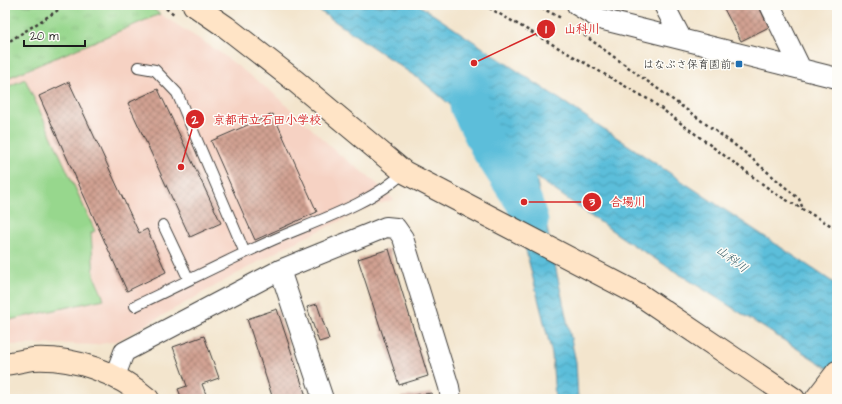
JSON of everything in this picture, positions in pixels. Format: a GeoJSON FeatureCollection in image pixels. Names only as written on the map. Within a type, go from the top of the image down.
{"type":"FeatureCollection","features":[{"type":"Feature","properties":{"kind":"street"},"geometry":{"type":"LineString","coordinates":[[194,5],[226,27],[294,80],[404,172],[640,295],[794,399]]}},
{"type":"Feature","properties":{"kind":"street"},"geometry":{"type":"LineString","coordinates":[[577,5],[600,19],[837,78]]}},
{"type":"Feature","properties":{"kind":"street"},"geometry":{"type":"LineString","coordinates":[[664,5],[681,38]]}},
{"type":"Feature","properties":{"kind":"street"},"geometry":{"type":"LineString","coordinates":[[770,5],[801,69]]}},
{"type":"Feature","properties":{"kind":"street"},"geometry":{"type":"LineString","coordinates":[[115,376],[124,352],[280,270],[386,227],[396,228],[403,238],[449,387],[451,399]]}},
{"type":"Feature","properties":{"kind":"street"},"geometry":{"type":"LineString","coordinates":[[280,270],[323,399]]}},
{"type":"Feature","properties":{"kind":"street"},"geometry":{"type":"LineString","coordinates":[[5,364],[32,360],[55,360],[77,363],[115,376],[148,399]]}},
{"type":"Feature","properties":{"kind":"lane"},"geometry":{"type":"LineString","coordinates":[[138,67],[155,70],[177,93],[245,253]]}},
{"type":"Feature","properties":{"kind":"lane"},"geometry":{"type":"LineString","coordinates":[[135,306],[245,253],[372,196],[392,184],[404,172]]}},
{"type":"Feature","properties":{"kind":"lane"},"geometry":{"type":"LineString","coordinates":[[163,225],[189,280]]}},
{"type":"Feature","properties":{"kind":"path"},"geometry":{"type":"LineString","coordinates":[[5,44],[66,5]]}},
{"type":"Feature","properties":{"kind":"path"},"geometry":{"type":"LineString","coordinates":[[484,5],[651,102],[776,194],[837,230]]}},
{"type":"Feature","properties":{"kind":"path"},"geometry":{"type":"LineString","coordinates":[[536,5],[562,19]]}},
{"type":"Feature","properties":{"kind":"path"},"geometry":{"type":"LineString","coordinates":[[582,33],[743,151],[799,199],[803,210]]}},
{"type":"Feature","properties":{"kind":"shaded area"},"geometry":{"type":"Polygon","coordinates":[[[160,14],[218,51],[273,93],[340,155],[373,180],[394,200],[372,206],[285,247],[117,341],[95,345],[5,345],[5,79],[160,14]]]}},
{"type":"Feature","properties":{"kind":"green space"},"geometry":{"type":"Polygon","coordinates":[[[5,5],[147,5],[160,14],[5,79],[5,5]]]}},
{"type":"Feature","properties":{"kind":"green space"},"geometry":{"type":"Polygon","coordinates":[[[25,79],[95,231],[91,233],[94,276],[104,299],[5,321],[5,88],[25,79]]]}},
{"type":"Feature","properties":{"kind":"water"},"geometry":{"type":"Polygon","coordinates":[[[311,5],[419,5],[837,285],[837,374],[627,241],[536,177],[576,362],[578,399],[555,399],[552,354],[500,147],[422,81],[311,5]]]}},
{"type":"Feature","properties":{"kind":"building"},"geometry":{"type":"Polygon","coordinates":[[[613,5],[639,5],[618,15],[613,5]]]}},
{"type":"Feature","properties":{"kind":"building"},"geometry":{"type":"Polygon","coordinates":[[[722,5],[758,5],[769,27],[741,41],[722,5]]]}},
{"type":"Feature","properties":{"kind":"building"},"geometry":{"type":"Polygon","coordinates":[[[69,82],[139,233],[147,229],[166,272],[127,291],[39,96],[69,82]]]}},
{"type":"Feature","properties":{"kind":"building"},"geometry":{"type":"Polygon","coordinates":[[[158,89],[221,223],[190,237],[128,103],[158,89]]]}},
{"type":"Feature","properties":{"kind":"building"},"geometry":{"type":"Polygon","coordinates":[[[273,114],[317,212],[255,240],[211,141],[273,114]]]}},
{"type":"Feature","properties":{"kind":"building"},"geometry":{"type":"Polygon","coordinates":[[[389,249],[428,376],[399,385],[358,259],[389,249]]]}},
{"type":"Feature","properties":{"kind":"building"},"geometry":{"type":"Polygon","coordinates":[[[317,304],[329,339],[319,342],[307,307],[317,304]]]}},
{"type":"Feature","properties":{"kind":"building"},"geometry":{"type":"Polygon","coordinates":[[[277,309],[307,399],[273,399],[247,319],[277,309]]]}},
{"type":"Feature","properties":{"kind":"building"},"geometry":{"type":"Polygon","coordinates":[[[204,336],[219,378],[202,384],[207,397],[201,399],[182,399],[178,389],[187,386],[173,347],[204,336]]]}},
{"type":"Feature","properties":{"kind":"building"},"geometry":{"type":"Polygon","coordinates":[[[432,393],[433,399],[401,399],[401,397],[432,393]]]}},
{"type":"Feature","properties":{"kind":"waterway"},"geometry":{"type":"LineString","coordinates":[[471,81],[468,106],[490,150],[524,202],[530,221]]}},
{"type":"Feature","properties":{"kind":"place","name":"山科川"},"geometry":{"type":"Point","coordinates":[474,63]}},
{"type":"Feature","properties":{"kind":"place","name":"はなぶさ保育園前"},"geometry":{"type":"Point","coordinates":[739,64]}},
{"type":"Feature","properties":{"kind":"place","name":"京都市立石田小学校"},"geometry":{"type":"Point","coordinates":[181,167]}},
{"type":"Feature","properties":{"kind":"place","name":"合場川"},"geometry":{"type":"Point","coordinates":[524,202]}}]}
